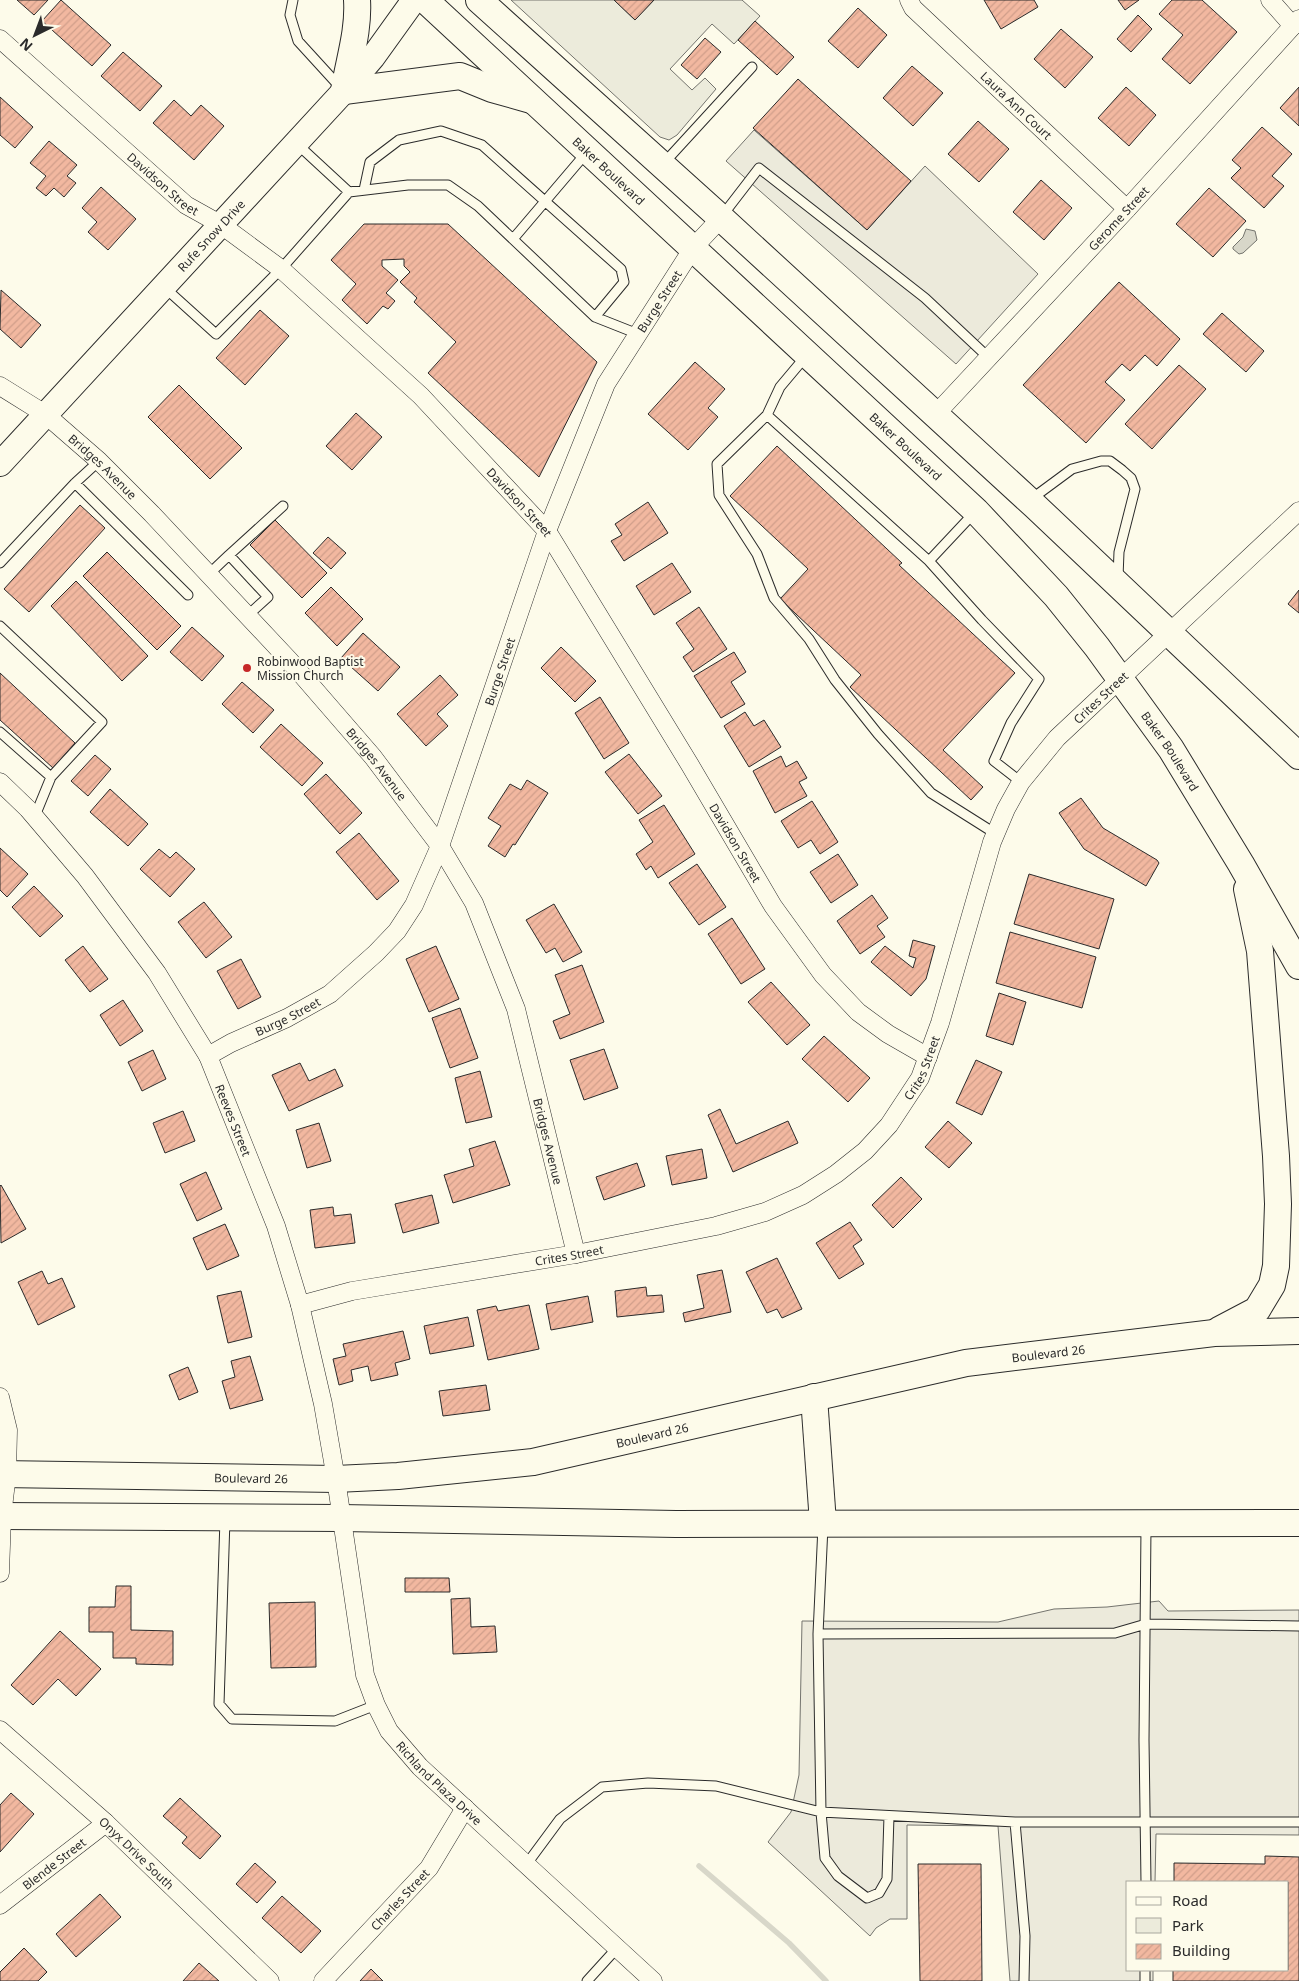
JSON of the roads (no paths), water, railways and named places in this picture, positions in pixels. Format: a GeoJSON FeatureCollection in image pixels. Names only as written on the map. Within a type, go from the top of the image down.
{"type":"FeatureCollection","features":[{"type":"Feature","properties":{"kind":"main road"},"geometry":{"type":"LineString","coordinates":[[357,0],[357,30],[349,60],[344,91],[460,76],[492,89],[535,101]]}},
{"type":"Feature","properties":{"kind":"main road","name":"Rufe Snow Drive"},"geometry":{"type":"LineString","coordinates":[[0,464],[344,91],[373,57],[414,0]]}},
{"type":"Feature","properties":{"kind":"main road","name":"Baker Boulevard"},"geometry":{"type":"LineString","coordinates":[[425,0],[976,511],[1056,596],[1097,646],[1171,749],[1242,864],[1299,966]]}},
{"type":"Feature","properties":{"kind":"main road"},"geometry":{"type":"LineString","coordinates":[[479,0],[721,218],[1029,501],[1213,677],[1299,756]]}},
{"type":"Feature","properties":{"kind":"main road"},"geometry":{"type":"LineString","coordinates":[[1214,1333],[1257,1310],[1272,1285],[1276,1266],[1278,1204],[1276,1156],[1260,951],[1242,864]]}},
{"type":"Feature","properties":{"kind":"main road","name":"Boulevard 26"},"geometry":{"type":"LineString","coordinates":[[4,1474],[336,1479],[398,1476],[533,1462],[966,1363],[1214,1333],[1299,1331]]}},
{"type":"Feature","properties":{"kind":"main road"},"geometry":{"type":"LineString","coordinates":[[814,1397],[823,1523]]}},
{"type":"Feature","properties":{"kind":"main road"},"geometry":{"type":"LineString","coordinates":[[1,1516],[341,1518],[638,1523],[1299,1524]]}},
{"type":"Feature","properties":{"kind":"street","name":"Laura Ann Court"},"geometry":{"type":"LineString","coordinates":[[910,0],[913,8],[1127,209]]}},
{"type":"Feature","properties":{"kind":"street"},"geometry":{"type":"LineString","coordinates":[[1270,0],[1296,23]]}},
{"type":"Feature","properties":{"kind":"street","name":"Gerome Street"},"geometry":{"type":"LineString","coordinates":[[935,415],[1127,209],[1296,23]]}},
{"type":"Feature","properties":{"kind":"street","name":"Davidson Street"},"geometry":{"type":"LineString","coordinates":[[0,39],[186,205],[220,224],[281,269],[421,396],[547,531],[690,765],[773,906],[818,968],[858,1012],[888,1034],[928,1057]]}},
{"type":"Feature","properties":{"kind":"street","name":"Burge Street"},"geometry":{"type":"LineString","coordinates":[[208,1056],[231,1042],[287,1018],[330,994],[376,953],[397,931],[414,905],[440,846],[547,531],[606,384],[693,248],[721,218]]}},
{"type":"Feature","properties":{"kind":"street","name":"Bridges Avenue"},"geometry":{"type":"LineString","coordinates":[[0,386],[45,414],[99,461],[209,574],[289,660],[373,757],[440,846],[474,903],[516,1009],[576,1254]]}},
{"type":"Feature","properties":{"kind":"street","name":"Crites Street"},"geometry":{"type":"LineString","coordinates":[[300,1305],[352,1291],[576,1254],[716,1226],[765,1212],[803,1195],[836,1174],[865,1151],[889,1125],[920,1078],[940,1023],[996,834],[1006,809],[1021,782],[1057,738],[1299,511]]}},
{"type":"Feature","properties":{"kind":"street","name":"Reeves Street"},"geometry":{"type":"LineString","coordinates":[[0,782],[35,816],[85,876],[157,973],[208,1056],[276,1226],[300,1305],[323,1404],[341,1518]]}},
{"type":"Feature","properties":{"kind":"street"},"geometry":{"type":"LineString","coordinates":[[0,1397],[8,1430],[1,1516],[0,1573]]}},
{"type":"Feature","properties":{"kind":"street","name":"Richland Plaza Drive"},"geometry":{"type":"LineString","coordinates":[[341,1518],[365,1675],[376,1705],[389,1731],[420,1767],[653,1981]]}},
{"type":"Feature","properties":{"kind":"street","name":"Onyx Drive South"},"geometry":{"type":"LineString","coordinates":[[0,1730],[106,1823],[270,1981]]}},
{"type":"Feature","properties":{"kind":"street","name":"Charles Street"},"geometry":{"type":"LineString","coordinates":[[323,1981],[429,1868],[465,1808]]}},
{"type":"Feature","properties":{"kind":"street","name":"Blende Street"},"geometry":{"type":"LineString","coordinates":[[0,1905],[106,1823]]}},
{"type":"Feature","properties":{"kind":"lane"},"geometry":{"type":"LineString","coordinates":[[293,0],[290,15],[298,41],[344,91]]}},
{"type":"Feature","properties":{"kind":"lane"},"geometry":{"type":"LineString","coordinates":[[662,166],[752,67]]}},
{"type":"Feature","properties":{"kind":"lane"},"geometry":{"type":"LineString","coordinates":[[364,190],[370,162],[399,140],[441,131],[482,145],[622,269],[624,282],[595,317]]}},
{"type":"Feature","properties":{"kind":"lane"},"geometry":{"type":"LineString","coordinates":[[295,142],[349,192]]}},
{"type":"Feature","properties":{"kind":"lane"},"geometry":{"type":"LineString","coordinates":[[513,239],[588,151]]}},
{"type":"Feature","properties":{"kind":"lane"},"geometry":{"type":"LineString","coordinates":[[721,218],[760,168],[924,298],[989,358]]}},
{"type":"Feature","properties":{"kind":"lane"},"geometry":{"type":"LineString","coordinates":[[163,286],[216,334],[281,269],[349,192],[408,185],[448,185],[478,206],[595,317],[638,334]]}},
{"type":"Feature","properties":{"kind":"lane"},"geometry":{"type":"LineString","coordinates":[[808,354],[780,387],[767,415],[717,464],[719,495],[757,554],[774,598],[809,639],[836,680],[878,734],[931,793],[996,834]]}},
{"type":"Feature","properties":{"kind":"lane"},"geometry":{"type":"LineString","coordinates":[[767,415],[928,562],[1039,679],[1011,723],[994,761],[1021,782]]}},
{"type":"Feature","properties":{"kind":"lane"},"geometry":{"type":"LineString","coordinates":[[0,563],[75,483],[99,461]]}},
{"type":"Feature","properties":{"kind":"lane"},"geometry":{"type":"LineString","coordinates":[[1029,501],[1072,469],[1101,461],[1110,462],[1130,478],[1135,490],[1120,552],[1118,585]]}},
{"type":"Feature","properties":{"kind":"lane"},"geometry":{"type":"LineString","coordinates":[[75,483],[188,595]]}},
{"type":"Feature","properties":{"kind":"lane"},"geometry":{"type":"LineString","coordinates":[[209,574],[283,506]]}},
{"type":"Feature","properties":{"kind":"lane"},"geometry":{"type":"LineString","coordinates":[[928,562],[976,511]]}},
{"type":"Feature","properties":{"kind":"lane"},"geometry":{"type":"LineString","coordinates":[[230,555],[268,597],[247,616]]}},
{"type":"Feature","properties":{"kind":"lane"},"geometry":{"type":"LineString","coordinates":[[0,626],[102,722],[51,777],[35,816]]}},
{"type":"Feature","properties":{"kind":"lane"},"geometry":{"type":"LineString","coordinates":[[0,732],[51,777]]}},
{"type":"Feature","properties":{"kind":"lane"},"geometry":{"type":"LineString","coordinates":[[225,1517],[219,1704],[232,1719],[335,1721],[376,1705]]}},
{"type":"Feature","properties":{"kind":"lane"},"geometry":{"type":"LineString","coordinates":[[823,1523],[818,1634],[820,1812],[825,1858],[838,1876],[867,1898],[879,1893],[887,1879],[889,1816]]}},
{"type":"Feature","properties":{"kind":"lane"},"geometry":{"type":"LineString","coordinates":[[1146,1524],[1144,1740],[1146,1881]]}},
{"type":"Feature","properties":{"kind":"lane"},"geometry":{"type":"LineString","coordinates":[[818,1634],[1115,1632],[1146,1624],[1299,1626]]}},
{"type":"Feature","properties":{"kind":"lane"},"geometry":{"type":"LineString","coordinates":[[526,1865],[560,1819],[602,1787],[648,1783],[716,1786],[820,1812],[1015,1822],[1146,1824],[1299,1822]]}},
{"type":"Feature","properties":{"kind":"lane"},"geometry":{"type":"LineString","coordinates":[[1015,1822],[1025,1936],[1024,1981]]}},
{"type":"Feature","properties":{"kind":"lane"},"geometry":{"type":"LineString","coordinates":[[587,1981],[617,1948]]}},
{"type":"Feature","properties":{"kind":"waterway"},"geometry":{"type":"LineString","coordinates":[[699,1866],[789,1943],[826,1981]]}},
{"type":"Feature","properties":{"kind":"place","name":"Robinwood Baptist Mission Church"},"geometry":{"type":"Point","coordinates":[247,668]}}]}
